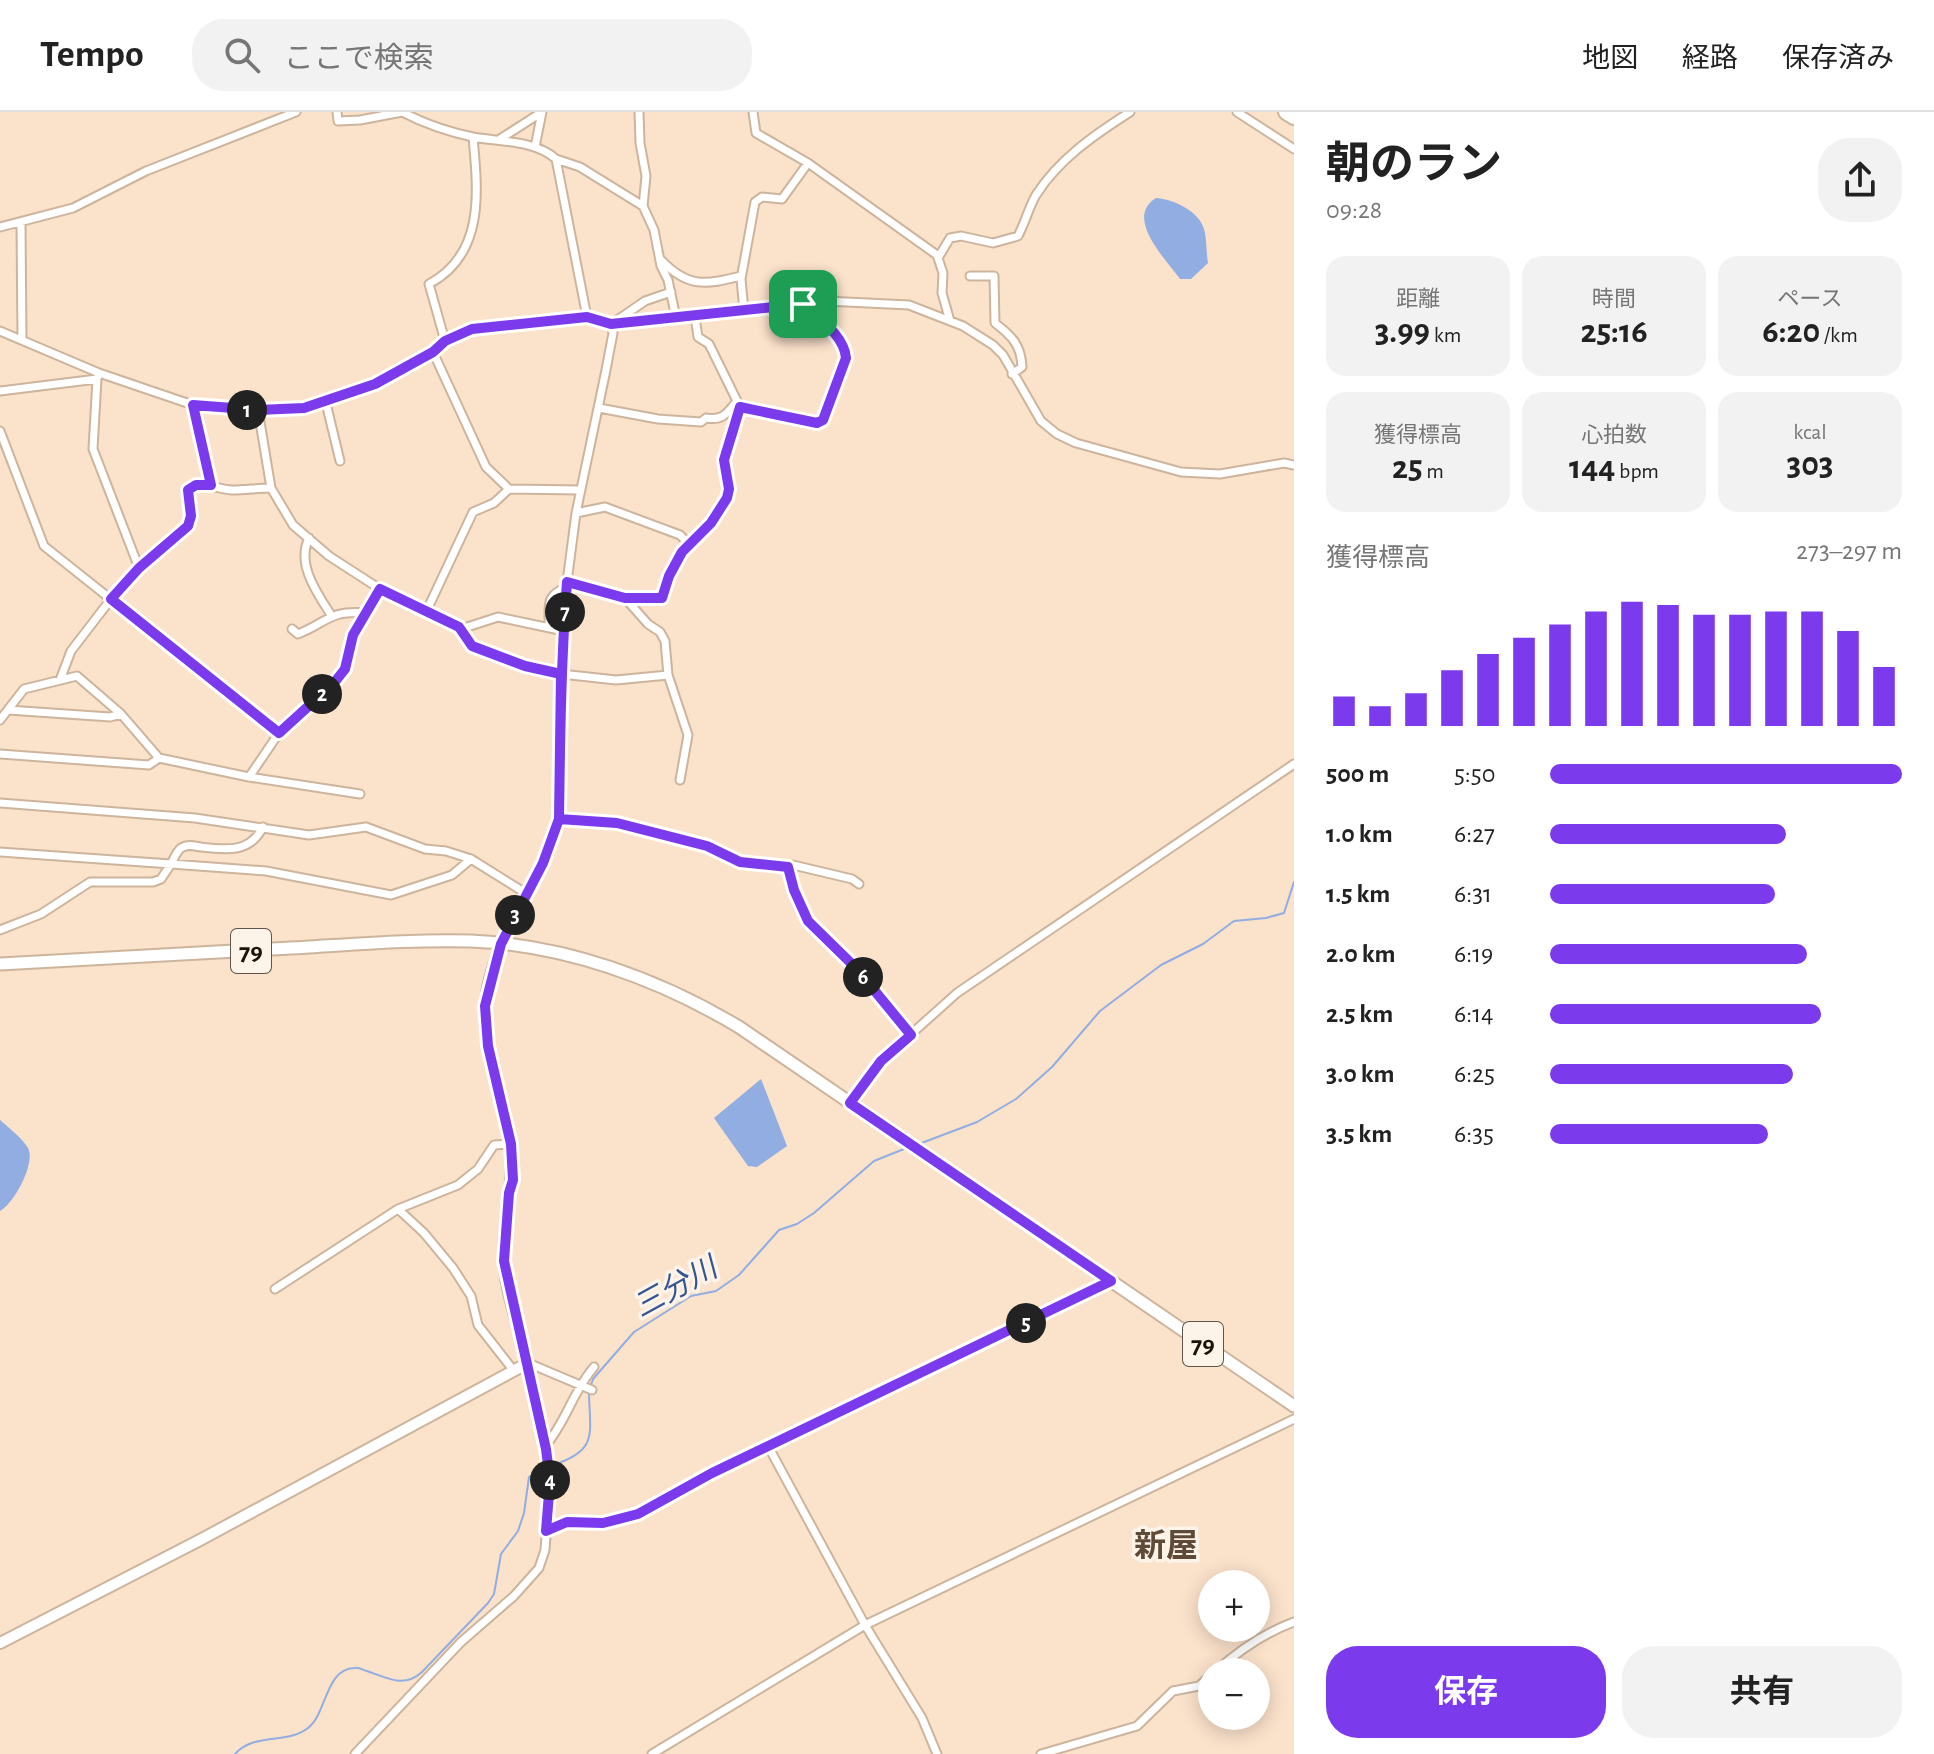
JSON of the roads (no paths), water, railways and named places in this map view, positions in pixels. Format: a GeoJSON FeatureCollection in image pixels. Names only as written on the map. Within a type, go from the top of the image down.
{"type":"FeatureCollection","features":[{"type":"Feature","properties":{"kind":"highway"},"geometry":{"type":"LineString","coordinates":[[1286,112],[1294,117]]}},
{"type":"Feature","properties":{"kind":"main road","name":"79"},"geometry":{"type":"LineString","coordinates":[[0,964],[450,941],[501,944],[604,965],[674,992],[739,1027],[1294,1406]]}},
{"type":"Feature","properties":{"kind":"street"},"geometry":{"type":"LineString","coordinates":[[0,227],[73,208],[116,184],[160,165],[296,112]]}},
{"type":"Feature","properties":{"kind":"street"},"geometry":{"type":"LineString","coordinates":[[337,112],[338,121],[402,112],[473,137],[535,147],[548,151],[556,159],[580,167],[643,206]]}},
{"type":"Feature","properties":{"kind":"street"},"geometry":{"type":"LineString","coordinates":[[500,139],[542,112]]}},
{"type":"Feature","properties":{"kind":"street"},"geometry":{"type":"LineString","coordinates":[[535,147],[542,112]]}},
{"type":"Feature","properties":{"kind":"street"},"geometry":{"type":"LineString","coordinates":[[639,112],[646,176],[643,206],[654,230],[676,318]]}},
{"type":"Feature","properties":{"kind":"street"},"geometry":{"type":"LineString","coordinates":[[753,112],[756,133],[808,163],[938,258],[943,273],[942,293],[950,321]]}},
{"type":"Feature","properties":{"kind":"street"},"geometry":{"type":"LineString","coordinates":[[938,258],[950,238],[961,236],[993,243],[1018,236],[1034,198],[1055,171],[1086,140],[1130,112]]}},
{"type":"Feature","properties":{"kind":"street"},"geometry":{"type":"LineString","coordinates":[[1237,112],[1294,149]]}},
{"type":"Feature","properties":{"kind":"street"},"geometry":{"type":"LineString","coordinates":[[445,341],[429,284],[448,274],[459,260],[470,235],[476,214],[478,185],[473,137]]}},
{"type":"Feature","properties":{"kind":"street"},"geometry":{"type":"LineString","coordinates":[[556,159],[587,317]]}},
{"type":"Feature","properties":{"kind":"street"},"geometry":{"type":"LineString","coordinates":[[744,311],[741,276],[755,202],[762,197],[782,199],[808,163]]}},
{"type":"Feature","properties":{"kind":"street"},"geometry":{"type":"LineString","coordinates":[[21,223],[22,340]]}},
{"type":"Feature","properties":{"kind":"street"},"geometry":{"type":"LineString","coordinates":[[660,259],[677,277],[691,282],[724,281],[741,276]]}},
{"type":"Feature","properties":{"kind":"street"},"geometry":{"type":"LineString","coordinates":[[970,276],[994,276],[995,323],[1013,337],[1021,353],[1022,367],[1012,374]]}},
{"type":"Feature","properties":{"kind":"street"},"geometry":{"type":"LineString","coordinates":[[611,324],[645,301],[671,292]]}},
{"type":"Feature","properties":{"kind":"street"},"geometry":{"type":"LineString","coordinates":[[0,331],[98,376],[193,405],[258,410],[304,408],[326,403],[375,384],[433,352],[445,341],[472,329],[587,317],[611,324],[826,301],[909,305],[963,326],[993,345],[1003,355],[1041,421],[1057,434],[1076,443],[1181,472],[1220,474],[1284,463],[1294,465]]}},
{"type":"Feature","properties":{"kind":"street"},"geometry":{"type":"LineString","coordinates":[[739,404],[817,423],[823,420],[846,351],[839,338],[803,304]]}},
{"type":"Feature","properties":{"kind":"street"},"geometry":{"type":"LineString","coordinates":[[549,628],[550,598],[567,585],[625,598],[662,598],[682,552],[711,523],[727,498],[729,489],[724,460],[739,404],[709,344],[698,337],[695,317]]}},
{"type":"Feature","properties":{"kind":"street"},"geometry":{"type":"LineString","coordinates":[[355,1754],[461,1642],[531,1578],[539,1568],[545,1550],[550,1481],[546,1445],[504,1261],[509,1193],[513,1180],[511,1144],[488,1046],[486,997],[501,944],[543,863],[559,819],[561,674],[567,585],[576,513],[613,333],[611,324]]}},
{"type":"Feature","properties":{"kind":"street"},"geometry":{"type":"LineString","coordinates":[[433,352],[486,467],[509,489],[581,490]]}},
{"type":"Feature","properties":{"kind":"street"},"geometry":{"type":"LineString","coordinates":[[0,391],[98,376]]}},
{"type":"Feature","properties":{"kind":"street"},"geometry":{"type":"LineString","coordinates":[[98,376],[93,449],[139,568]]}},
{"type":"Feature","properties":{"kind":"street"},"geometry":{"type":"LineString","coordinates":[[326,403],[340,461]]}},
{"type":"Feature","properties":{"kind":"street"},"geometry":{"type":"LineString","coordinates":[[599,408],[658,419],[701,422],[706,418],[718,420],[739,404]]}},
{"type":"Feature","properties":{"kind":"street"},"geometry":{"type":"LineString","coordinates":[[193,405],[211,485]]}},
{"type":"Feature","properties":{"kind":"street"},"geometry":{"type":"LineString","coordinates":[[258,410],[271,488],[293,525],[329,556],[380,589],[461,629],[472,646],[525,666],[561,674],[616,680],[668,675]]}},
{"type":"Feature","properties":{"kind":"street"},"geometry":{"type":"LineString","coordinates":[[0,431],[44,546],[279,733]]}},
{"type":"Feature","properties":{"kind":"street"},"geometry":{"type":"LineString","coordinates":[[60,680],[71,651],[111,599],[139,568],[188,526],[191,516],[188,490],[196,485],[229,490],[271,488]]}},
{"type":"Feature","properties":{"kind":"street"},"geometry":{"type":"LineString","coordinates":[[427,610],[473,512],[494,503],[509,489]]}},
{"type":"Feature","properties":{"kind":"street"},"geometry":{"type":"LineString","coordinates":[[576,513],[605,507],[680,535],[690,545]]}},
{"type":"Feature","properties":{"kind":"street"},"geometry":{"type":"LineString","coordinates":[[309,538],[303,549],[303,558],[318,594],[331,615]]}},
{"type":"Feature","properties":{"kind":"street"},"geometry":{"type":"LineString","coordinates":[[249,777],[279,733],[345,669],[353,635],[380,589]]}},
{"type":"Feature","properties":{"kind":"street"},"geometry":{"type":"LineString","coordinates":[[625,598],[660,632],[665,641],[668,675],[688,735],[680,780]]}},
{"type":"Feature","properties":{"kind":"street"},"geometry":{"type":"LineString","coordinates":[[292,629],[298,634],[331,615],[366,613]]}},
{"type":"Feature","properties":{"kind":"street"},"geometry":{"type":"LineString","coordinates":[[461,629],[498,617],[564,631]]}},
{"type":"Feature","properties":{"kind":"street"},"geometry":{"type":"LineString","coordinates":[[0,720],[24,689],[77,676],[121,714],[159,758],[249,777],[360,794]]}},
{"type":"Feature","properties":{"kind":"street"},"geometry":{"type":"LineString","coordinates":[[8,710],[110,717],[121,714]]}},
{"type":"Feature","properties":{"kind":"street"},"geometry":{"type":"LineString","coordinates":[[0,754],[149,765],[159,758]]}},
{"type":"Feature","properties":{"kind":"street"},"geometry":{"type":"LineString","coordinates":[[850,1103],[881,1061],[957,993],[1294,764]]}},
{"type":"Feature","properties":{"kind":"street"},"geometry":{"type":"LineString","coordinates":[[0,803],[195,818],[309,835],[366,827],[425,849],[446,851],[471,859],[527,894]]}},
{"type":"Feature","properties":{"kind":"street"},"geometry":{"type":"LineString","coordinates":[[559,819],[617,823],[707,846],[740,862],[793,865],[852,879],[859,884]]}},
{"type":"Feature","properties":{"kind":"street"},"geometry":{"type":"LineString","coordinates":[[0,930],[41,914],[90,882],[153,882],[161,879],[179,849],[187,846],[248,846],[263,827]]}},
{"type":"Feature","properties":{"kind":"street"},"geometry":{"type":"LineString","coordinates":[[0,852],[266,871],[391,895],[452,875],[471,859]]}},
{"type":"Feature","properties":{"kind":"street"},"geometry":{"type":"LineString","coordinates":[[788,867],[808,921],[856,968],[911,1035]]}},
{"type":"Feature","properties":{"kind":"street"},"geometry":{"type":"LineString","coordinates":[[275,1289],[398,1209],[458,1185],[478,1169],[494,1145],[511,1144]]}},
{"type":"Feature","properties":{"kind":"street"},"geometry":{"type":"LineString","coordinates":[[398,1209],[424,1233],[453,1268],[471,1296],[478,1325],[514,1371]]}},
{"type":"Feature","properties":{"kind":"street"},"geometry":{"type":"LineString","coordinates":[[546,1531],[567,1522],[603,1523],[638,1514],[712,1473],[1111,1281]]}},
{"type":"Feature","properties":{"kind":"street"},"geometry":{"type":"LineString","coordinates":[[0,1643],[200,1540],[528,1363]]}},
{"type":"Feature","properties":{"kind":"street"},"geometry":{"type":"LineString","coordinates":[[528,1363],[592,1390]]}},
{"type":"Feature","properties":{"kind":"street"},"geometry":{"type":"LineString","coordinates":[[546,1445],[558,1431],[579,1384],[594,1367]]}},
{"type":"Feature","properties":{"kind":"street"},"geometry":{"type":"LineString","coordinates":[[652,1754],[865,1625],[1294,1419]]}},
{"type":"Feature","properties":{"kind":"street"},"geometry":{"type":"LineString","coordinates":[[768,1446],[865,1625],[922,1718],[937,1754]]}},
{"type":"Feature","properties":{"kind":"street"},"geometry":{"type":"LineString","coordinates":[[1229,1658],[1273,1630],[1294,1622]]}},
{"type":"Feature","properties":{"kind":"street"},"geometry":{"type":"LineString","coordinates":[[1041,1754],[1137,1726],[1173,1691],[1198,1686]]}},
{"type":"Feature","properties":{"kind":"water"},"geometry":{"type":"Polygon","coordinates":[[[1156,198],[1184,207],[1197,217],[1204,229],[1208,263],[1191,279],[1180,279],[1150,238],[1144,216],[1147,206],[1156,198]]]}},
{"type":"Feature","properties":{"kind":"water"},"geometry":{"type":"Polygon","coordinates":[[[761,1079],[787,1146],[757,1167],[748,1166],[714,1118],[761,1079]]]}},
{"type":"Feature","properties":{"kind":"water"},"geometry":{"type":"Polygon","coordinates":[[[0,1120],[28,1148],[30,1155],[22,1182],[0,1211],[0,1120]]]}},
{"type":"Feature","properties":{"kind":"waterway","name":"三分川"},"geometry":{"type":"LineString","coordinates":[[919,1144],[977,1122],[1016,1099],[1052,1067],[1100,1011],[1161,965],[1203,944],[1234,921],[1284,913],[1294,882]]}},
{"type":"Feature","properties":{"kind":"waterway","name":"三分川"},"geometry":{"type":"LineString","coordinates":[[591,1385],[634,1332],[691,1296],[716,1291],[739,1275],[779,1230],[797,1224],[814,1213],[874,1161],[909,1147]]}},
{"type":"Feature","properties":{"kind":"waterway","name":"三分川"},"geometry":{"type":"LineString","coordinates":[[550,1466],[578,1454],[585,1446],[590,1429],[589,1391]]}},
{"type":"Feature","properties":{"kind":"waterway","name":"三分川"},"geometry":{"type":"LineString","coordinates":[[235,1754],[252,1743],[290,1736],[308,1728],[319,1713],[332,1683],[345,1670],[358,1668],[403,1681],[422,1672],[494,1594],[501,1554],[518,1531],[524,1513],[529,1477],[544,1468]]}},
{"type":"Feature","properties":{"kind":"district","name":"新屋"},"geometry":{"type":"Point","coordinates":[1166,1545]}}]}
